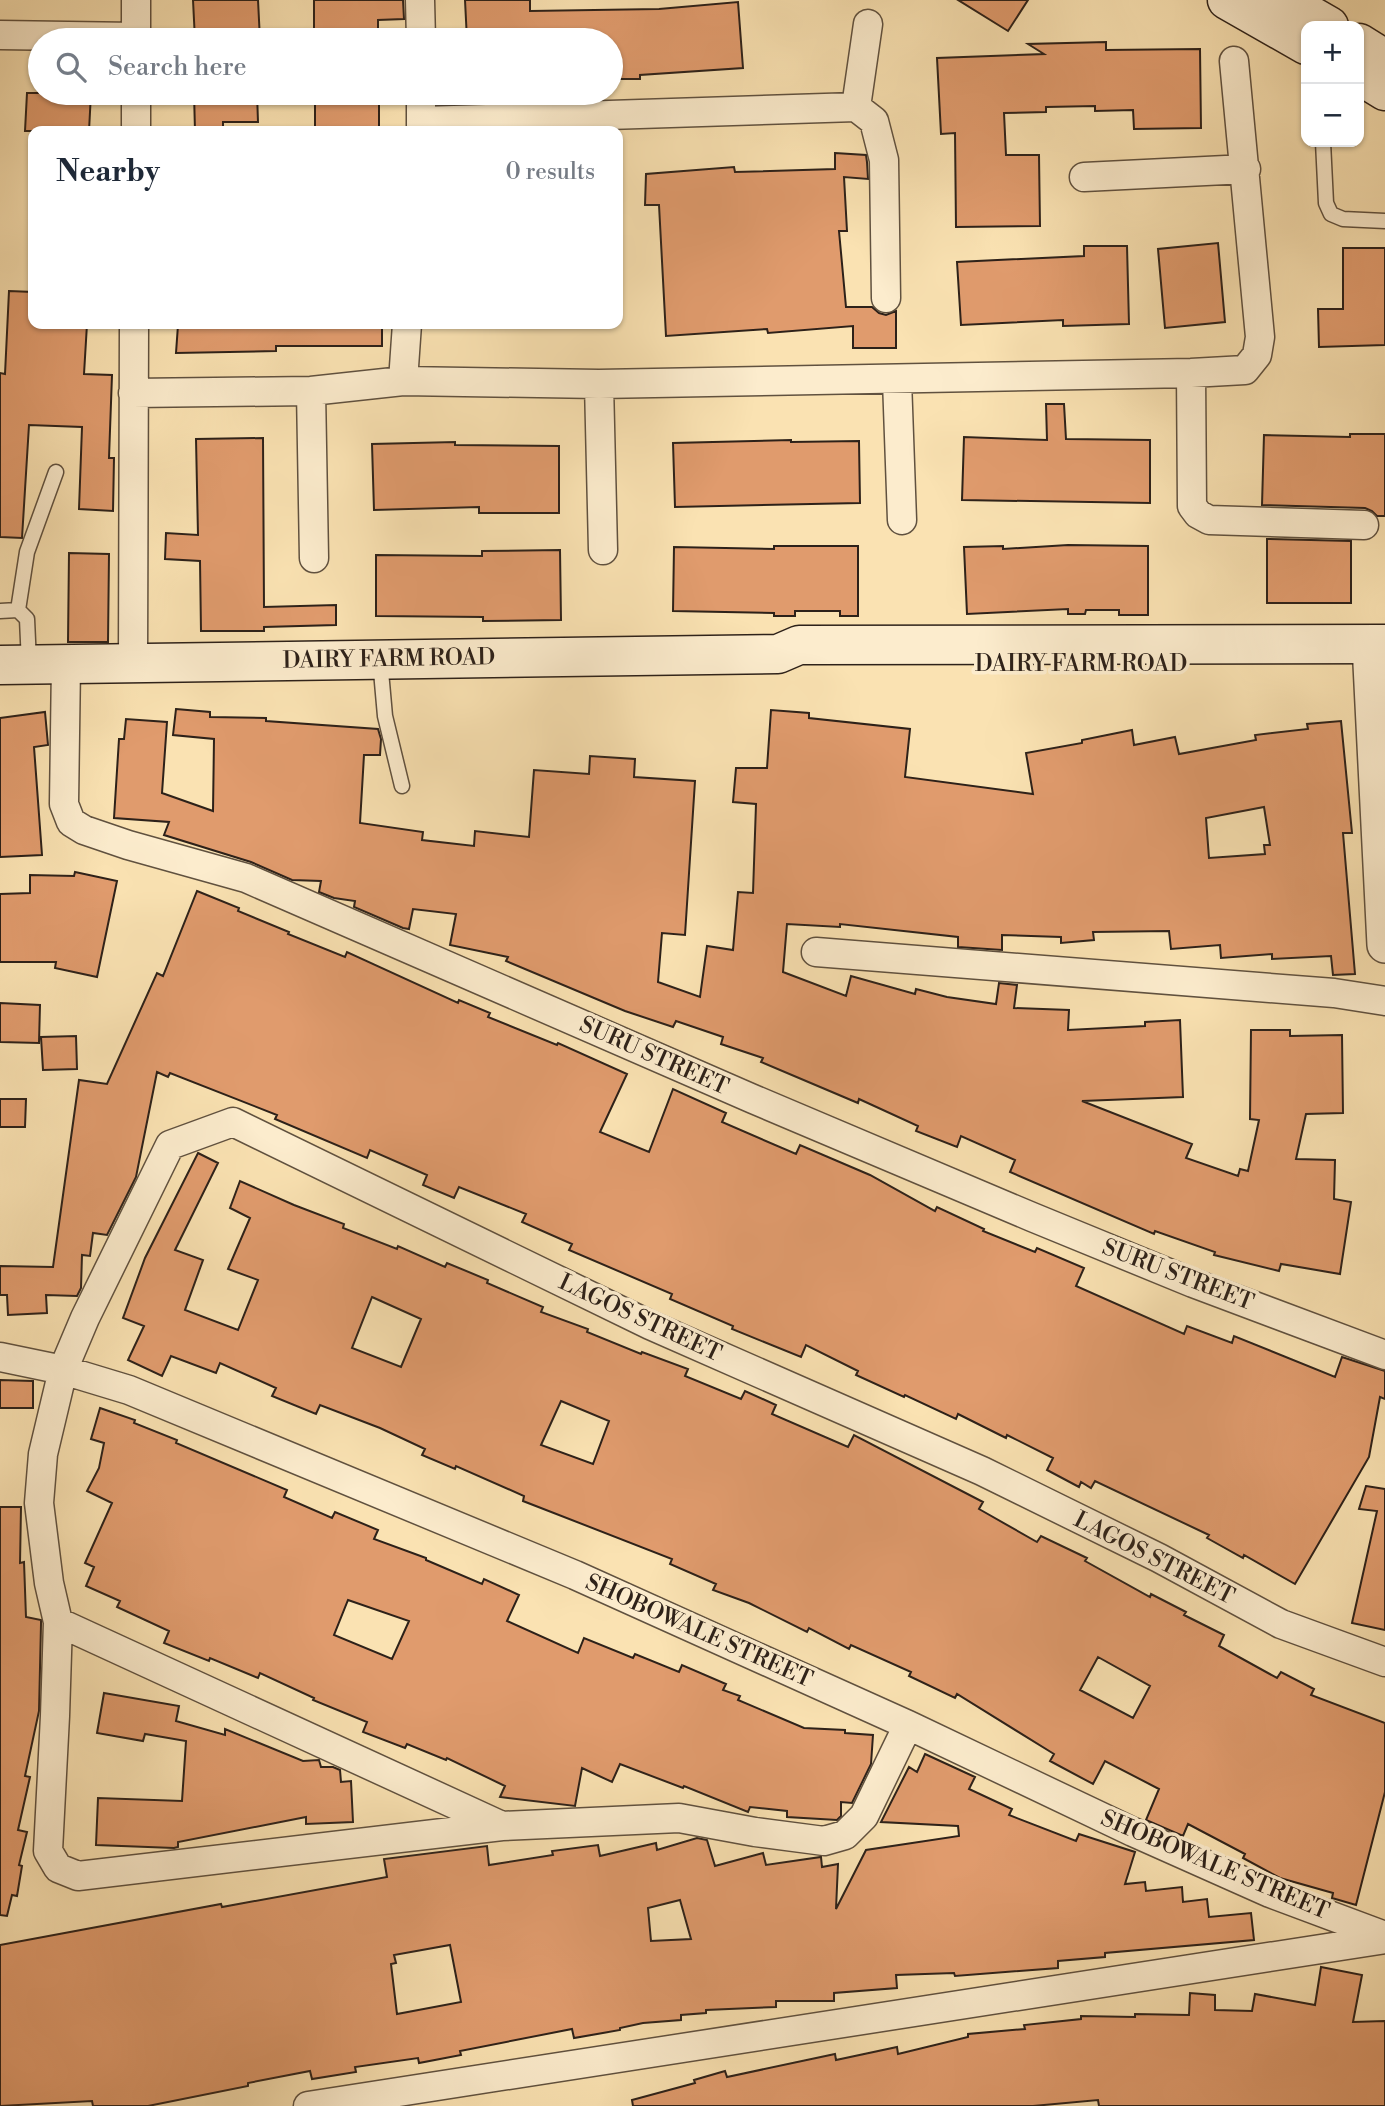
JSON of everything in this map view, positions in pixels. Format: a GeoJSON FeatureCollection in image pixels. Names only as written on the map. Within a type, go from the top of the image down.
{"type":"FeatureCollection","features":[{"type":"Feature","properties":{"kind":"main road"},"geometry":{"type":"LineString","coordinates":[[1258,4],[1313,21]]}},
{"type":"Feature","properties":{"kind":"main road"},"geometry":{"type":"LineString","coordinates":[[1258,4],[1301,41]]}},
{"type":"Feature","properties":{"kind":"main road"},"geometry":{"type":"LineString","coordinates":[[1364,46],[1385,59]]}},
{"type":"Feature","properties":{"kind":"main road"},"geometry":{"type":"LineString","coordinates":[[1364,78],[1385,91]]}},
{"type":"Feature","properties":{"kind":"main road","name":"DAIRY FARM ROAD"},"geometry":{"type":"LineString","coordinates":[[32,664],[778,654],[799,645],[1377,654]]}},
{"type":"Feature","properties":{"kind":"street"},"geometry":{"type":"LineString","coordinates":[[136,0],[136,28]]}},
{"type":"Feature","properties":{"kind":"street"},"geometry":{"type":"LineString","coordinates":[[420,0],[421,28]]}},
{"type":"Feature","properties":{"kind":"street"},"geometry":{"type":"LineString","coordinates":[[856,107],[868,24]]}},
{"type":"Feature","properties":{"kind":"street"},"geometry":{"type":"LineString","coordinates":[[0,35],[28,36]]}},
{"type":"Feature","properties":{"kind":"street"},"geometry":{"type":"LineString","coordinates":[[132,393],[311,391],[403,381],[599,384],[897,380],[1245,370],[1257,355],[1260,337],[1234,61]]}},
{"type":"Feature","properties":{"kind":"street"},"geometry":{"type":"LineString","coordinates":[[136,105],[136,126]]}},
{"type":"Feature","properties":{"kind":"street"},"geometry":{"type":"LineString","coordinates":[[421,105],[421,126],[589,124],[856,107],[874,121],[884,160],[886,298]]}},
{"type":"Feature","properties":{"kind":"street"},"geometry":{"type":"LineString","coordinates":[[1084,177],[1245,169]]}},
{"type":"Feature","properties":{"kind":"street"},"geometry":{"type":"LineString","coordinates":[[134,329],[134,663]]}},
{"type":"Feature","properties":{"kind":"street"},"geometry":{"type":"LineString","coordinates":[[403,381],[407,329]]}},
{"type":"Feature","properties":{"kind":"street"},"geometry":{"type":"LineString","coordinates":[[1191,373],[1192,506],[1198,513],[1209,520],[1364,525]]}},
{"type":"Feature","properties":{"kind":"street"},"geometry":{"type":"LineString","coordinates":[[897,380],[902,520]]}},
{"type":"Feature","properties":{"kind":"street"},"geometry":{"type":"LineString","coordinates":[[599,384],[603,550]]}},
{"type":"Feature","properties":{"kind":"street"},"geometry":{"type":"LineString","coordinates":[[311,391],[314,558]]}},
{"type":"Feature","properties":{"kind":"street"},"geometry":{"type":"LineString","coordinates":[[1377,654],[1385,945]]}},
{"type":"Feature","properties":{"kind":"street","name":"SURU STREET"},"geometry":{"type":"LineString","coordinates":[[32,664],[64,804],[71,822],[84,830],[246,878],[740,1094],[1019,1212],[1193,1283],[1385,1354]]}},
{"type":"Feature","properties":{"kind":"street"},"geometry":{"type":"LineString","coordinates":[[816,952],[1334,993],[1385,1002]]}},
{"type":"Feature","properties":{"kind":"street","name":"LAGOS STREET"},"geometry":{"type":"LineString","coordinates":[[908,1725],[864,1816],[845,1835],[824,1841],[679,1818],[502,1826],[78,1876],[58,1868],[48,1851],[58,1622],[49,1583],[39,1503],[43,1454],[63,1370],[85,1318],[170,1145],[233,1122],[650,1325],[982,1471],[1159,1558],[1281,1623],[1385,1662]]}},
{"type":"Feature","properties":{"kind":"street","name":"SHOBOWALE STREET"},"geometry":{"type":"LineString","coordinates":[[0,1357],[63,1370],[129,1390],[575,1575],[908,1725],[1270,1894],[1385,1938]]}},
{"type":"Feature","properties":{"kind":"street"},"geometry":{"type":"LineString","coordinates":[[58,1622],[502,1826]]}},
{"type":"Feature","properties":{"kind":"street"},"geometry":{"type":"LineString","coordinates":[[308,2106],[1385,1938]]}},
{"type":"Feature","properties":{"kind":"lane"},"geometry":{"type":"LineString","coordinates":[[1323,147],[1326,203],[1331,214],[1343,219],[1385,221]]}},
{"type":"Feature","properties":{"kind":"lane"},"geometry":{"type":"LineString","coordinates":[[18,610],[27,552],[56,472]]}},
{"type":"Feature","properties":{"kind":"lane"},"geometry":{"type":"LineString","coordinates":[[0,611],[18,610],[27,619],[32,664]]}},
{"type":"Feature","properties":{"kind":"lane"},"geometry":{"type":"LineString","coordinates":[[380,659],[385,716],[402,786]]}},
{"type":"Feature","properties":{"kind":"building"},"geometry":{"type":"Polygon","coordinates":[[[193,0],[258,0],[259,28],[194,28],[193,0]]]}},
{"type":"Feature","properties":{"kind":"building"},"geometry":{"type":"Polygon","coordinates":[[[314,0],[403,0],[404,19],[378,20],[378,28],[314,28],[314,0]]]}},
{"type":"Feature","properties":{"kind":"building"},"geometry":{"type":"Polygon","coordinates":[[[465,0],[530,0],[530,11],[659,9],[738,2],[743,68],[640,75],[640,79],[623,79],[623,28],[466,28],[465,0]]]}},
{"type":"Feature","properties":{"kind":"building"},"geometry":{"type":"Polygon","coordinates":[[[958,0],[1028,0],[1008,31],[958,0]]]}},
{"type":"Feature","properties":{"kind":"building"},"geometry":{"type":"Polygon","coordinates":[[[1106,42],[1106,50],[1200,49],[1201,128],[1134,129],[1133,110],[1095,111],[1095,106],[1046,107],[1046,112],[1004,113],[1006,155],[1039,155],[1040,226],[956,227],[955,133],[941,134],[937,58],[1044,54],[1028,44],[1106,42]]]}},
{"type":"Feature","properties":{"kind":"building"},"geometry":{"type":"Polygon","coordinates":[[[27,93],[28,105],[90,105],[89,126],[28,126],[28,131],[25,131],[27,93]]]}},
{"type":"Feature","properties":{"kind":"building"},"geometry":{"type":"Polygon","coordinates":[[[194,105],[257,105],[258,122],[223,122],[223,126],[195,126],[194,105]]]}},
{"type":"Feature","properties":{"kind":"building"},"geometry":{"type":"Polygon","coordinates":[[[315,105],[379,105],[379,126],[315,126],[315,105]]]}},
{"type":"Feature","properties":{"kind":"building"},"geometry":{"type":"Polygon","coordinates":[[[835,153],[866,155],[867,162],[868,179],[844,177],[847,231],[839,231],[846,307],[872,307],[886,315],[896,311],[896,348],[853,348],[853,326],[768,333],[767,329],[666,336],[659,205],[645,205],[646,174],[734,167],[735,172],[835,169],[835,153]]]}},
{"type":"Feature","properties":{"kind":"building"},"geometry":{"type":"Polygon","coordinates":[[[1218,243],[1225,322],[1165,328],[1158,249],[1218,243]]]}},
{"type":"Feature","properties":{"kind":"building"},"geometry":{"type":"Polygon","coordinates":[[[1084,246],[1127,246],[1129,324],[1063,326],[1063,320],[961,325],[957,262],[1084,256],[1084,246]]]}},
{"type":"Feature","properties":{"kind":"building"},"geometry":{"type":"Polygon","coordinates":[[[1343,248],[1385,248],[1385,345],[1319,347],[1318,309],[1343,309],[1343,248]]]}},
{"type":"Feature","properties":{"kind":"building"},"geometry":{"type":"Polygon","coordinates":[[[9,291],[28,292],[28,329],[87,329],[84,374],[112,375],[109,458],[114,458],[113,511],[79,509],[82,427],[29,425],[22,538],[0,537],[0,373],[5,374],[9,291]]]}},
{"type":"Feature","properties":{"kind":"building"},"geometry":{"type":"Polygon","coordinates":[[[178,329],[382,329],[382,346],[276,346],[276,351],[176,353],[178,329]]]}},
{"type":"Feature","properties":{"kind":"building"},"geometry":{"type":"Polygon","coordinates":[[[1046,404],[1064,404],[1066,439],[1150,440],[1150,503],[962,500],[964,437],[1047,440],[1046,404]]]}},
{"type":"Feature","properties":{"kind":"building"},"geometry":{"type":"Polygon","coordinates":[[[1350,434],[1385,434],[1385,516],[1377,516],[1365,508],[1262,505],[1264,435],[1350,437],[1350,434]]]}},
{"type":"Feature","properties":{"kind":"building"},"geometry":{"type":"Polygon","coordinates":[[[263,438],[264,607],[336,605],[336,625],[264,627],[264,631],[201,631],[200,561],[165,559],[166,533],[198,535],[196,439],[263,438]]]}},
{"type":"Feature","properties":{"kind":"building"},"geometry":{"type":"Polygon","coordinates":[[[859,441],[860,503],[675,507],[673,443],[859,441]]]}},
{"type":"Feature","properties":{"kind":"building"},"geometry":{"type":"Polygon","coordinates":[[[455,442],[455,445],[559,446],[559,513],[479,513],[479,507],[374,510],[372,444],[455,442]]]}},
{"type":"Feature","properties":{"kind":"building"},"geometry":{"type":"Polygon","coordinates":[[[1267,539],[1351,541],[1351,603],[1267,603],[1267,539]]]}},
{"type":"Feature","properties":{"kind":"building"},"geometry":{"type":"Polygon","coordinates":[[[1068,545],[1148,546],[1148,615],[1119,615],[1119,610],[1086,610],[1085,614],[1068,614],[1068,609],[967,614],[964,547],[1003,546],[1003,549],[1068,545]]]}},
{"type":"Feature","properties":{"kind":"building"},"geometry":{"type":"Polygon","coordinates":[[[774,546],[858,546],[858,616],[840,616],[840,611],[795,611],[795,616],[774,616],[774,613],[673,611],[674,547],[774,549],[774,546]]]}},
{"type":"Feature","properties":{"kind":"building"},"geometry":{"type":"Polygon","coordinates":[[[560,550],[561,620],[483,621],[483,617],[376,616],[376,555],[482,556],[482,551],[560,550]]]}},
{"type":"Feature","properties":{"kind":"building"},"geometry":{"type":"Polygon","coordinates":[[[69,553],[109,554],[108,642],[68,642],[69,553]]]}},
{"type":"Feature","properties":{"kind":"building"},"geometry":{"type":"Polygon","coordinates":[[[176,709],[210,712],[210,717],[266,718],[266,721],[378,729],[381,739],[380,755],[364,755],[360,823],[423,832],[422,840],[474,846],[475,831],[529,837],[534,770],[589,774],[590,756],[635,759],[634,777],[695,781],[685,935],[662,933],[658,982],[700,997],[707,946],[733,950],[738,892],[753,893],[756,804],[733,802],[736,768],[767,768],[771,710],[809,713],[809,718],[910,729],[905,777],[1033,794],[1026,753],[1082,743],[1082,740],[1132,730],[1134,745],[1175,737],[1179,754],[1256,740],[1255,735],[1308,729],[1307,724],[1341,721],[1352,833],[1343,833],[1355,974],[1333,975],[1331,956],[1272,959],[1272,954],[1221,958],[1220,945],[1171,949],[1169,931],[1093,932],[1094,940],[1061,943],[1061,937],[1002,935],[1002,950],[958,947],[958,937],[840,924],[840,927],[787,924],[783,972],[846,996],[851,976],[915,994],[916,989],[947,997],[996,1004],[999,983],[1017,985],[1014,1008],[1069,1010],[1068,1030],[1145,1026],[1145,1022],[1180,1020],[1183,1097],[1082,1101],[1192,1144],[1186,1158],[1238,1176],[1240,1169],[1248,1171],[1259,1120],[1250,1119],[1251,1030],[1290,1030],[1290,1036],[1342,1035],[1343,1113],[1306,1114],[1296,1159],[1335,1160],[1334,1199],[1351,1202],[1340,1274],[1281,1264],[1279,1271],[1214,1255],[1215,1252],[1155,1231],[1154,1234],[1010,1172],[1015,1160],[961,1136],[957,1147],[916,1131],[918,1126],[859,1099],[858,1103],[761,1062],[763,1058],[721,1044],[723,1037],[676,1021],[673,1027],[625,1011],[506,961],[508,957],[450,945],[456,914],[413,909],[409,929],[403,928],[354,907],[355,901],[334,898],[319,892],[321,881],[292,880],[251,862],[164,835],[169,822],[114,818],[119,739],[124,739],[126,719],[167,722],[162,793],[213,811],[214,739],[173,735],[176,709]],[[1264,807],[1206,818],[1209,858],[1265,854],[1264,845],[1270,845],[1264,807]]]}},
{"type":"Feature","properties":{"kind":"building"},"geometry":{"type":"Polygon","coordinates":[[[45,712],[48,745],[34,747],[42,855],[0,857],[0,718],[45,712]]]}},
{"type":"Feature","properties":{"kind":"building"},"geometry":{"type":"Polygon","coordinates":[[[75,872],[117,881],[97,977],[55,968],[56,962],[0,962],[0,894],[30,893],[30,875],[74,876],[75,872]]]}},
{"type":"Feature","properties":{"kind":"building"},"geometry":{"type":"Polygon","coordinates":[[[197,891],[239,908],[238,911],[289,932],[288,934],[345,957],[347,952],[458,1003],[459,1000],[490,1013],[488,1017],[557,1045],[558,1043],[627,1074],[600,1132],[649,1152],[673,1089],[726,1113],[722,1122],[796,1154],[800,1145],[870,1175],[935,1211],[937,1207],[984,1229],[983,1231],[1035,1252],[1037,1248],[1084,1268],[1076,1286],[1184,1334],[1187,1326],[1232,1343],[1234,1336],[1335,1377],[1342,1357],[1385,1371],[1385,1399],[1380,1397],[1369,1457],[1295,1584],[1207,1538],[1209,1535],[1095,1481],[1091,1488],[1081,1482],[1079,1487],[1047,1470],[1053,1458],[1007,1435],[1006,1438],[958,1414],[956,1419],[905,1395],[904,1397],[856,1375],[858,1371],[806,1345],[801,1357],[732,1329],[733,1326],[670,1299],[672,1294],[569,1250],[572,1244],[522,1222],[526,1214],[459,1187],[454,1198],[423,1185],[427,1175],[370,1150],[367,1158],[275,1119],[277,1115],[170,1073],[168,1077],[157,1072],[136,1177],[107,1235],[93,1233],[90,1256],[82,1255],[81,1288],[77,1296],[46,1295],[47,1313],[8,1315],[7,1295],[0,1295],[0,1266],[53,1267],[79,1080],[107,1084],[157,973],[163,976],[197,891]]]}},
{"type":"Feature","properties":{"kind":"building"},"geometry":{"type":"Polygon","coordinates":[[[0,1003],[40,1005],[39,1043],[0,1042],[0,1003]]]}},
{"type":"Feature","properties":{"kind":"building"},"geometry":{"type":"Polygon","coordinates":[[[76,1036],[77,1069],[43,1070],[41,1037],[76,1036]]]}},
{"type":"Feature","properties":{"kind":"building"},"geometry":{"type":"Polygon","coordinates":[[[0,1099],[26,1099],[25,1127],[0,1127],[0,1099]]]}},
{"type":"Feature","properties":{"kind":"building"},"geometry":{"type":"Polygon","coordinates":[[[198,1153],[218,1163],[175,1250],[203,1260],[185,1310],[238,1330],[258,1280],[228,1269],[250,1218],[230,1208],[240,1181],[344,1224],[343,1228],[397,1249],[398,1246],[445,1267],[447,1263],[488,1280],[487,1283],[543,1307],[541,1312],[588,1329],[587,1332],[641,1354],[642,1352],[688,1369],[685,1376],[741,1399],[745,1391],[776,1405],[772,1414],[848,1447],[854,1435],[983,1502],[979,1509],[1037,1542],[1041,1536],[1087,1558],[1085,1561],[1150,1597],[1151,1594],[1186,1612],[1184,1615],[1224,1635],[1219,1646],[1277,1678],[1281,1672],[1314,1689],[1311,1695],[1385,1723],[1385,1792],[1356,1905],[1332,1898],[1333,1893],[1280,1878],[1243,1858],[1245,1854],[1188,1824],[1183,1836],[1146,1820],[1159,1789],[1105,1761],[1093,1784],[1050,1761],[1054,1754],[957,1694],[955,1698],[909,1676],[911,1672],[851,1645],[849,1649],[809,1628],[807,1632],[749,1603],[713,1590],[716,1584],[670,1564],[672,1559],[523,1501],[524,1496],[456,1466],[455,1469],[422,1455],[425,1449],[380,1428],[320,1405],[316,1414],[272,1396],[276,1388],[220,1363],[216,1373],[171,1356],[162,1376],[128,1360],[144,1326],[123,1318],[145,1258],[198,1153]],[[372,1297],[352,1348],[401,1367],[421,1319],[372,1297]],[[561,1401],[541,1445],[593,1464],[609,1421],[561,1401]],[[1098,1657],[1080,1690],[1133,1718],[1150,1686],[1098,1657]]]}},
{"type":"Feature","properties":{"kind":"building"},"geometry":{"type":"Polygon","coordinates":[[[0,1380],[33,1381],[33,1408],[0,1408],[0,1380]]]}},
{"type":"Feature","properties":{"kind":"building"},"geometry":{"type":"Polygon","coordinates":[[[100,1408],[135,1420],[134,1423],[177,1440],[176,1443],[287,1490],[284,1497],[332,1518],[335,1512],[378,1530],[374,1539],[426,1558],[482,1584],[484,1579],[519,1595],[507,1621],[578,1653],[584,1638],[633,1658],[635,1654],[679,1672],[682,1665],[726,1684],[723,1690],[740,1696],[738,1700],[804,1728],[845,1730],[845,1733],[873,1735],[871,1764],[852,1803],[841,1802],[841,1816],[837,1820],[787,1817],[787,1811],[750,1807],[748,1812],[620,1764],[612,1782],[582,1768],[575,1806],[500,1797],[505,1786],[447,1758],[446,1760],[407,1744],[405,1748],[363,1732],[367,1722],[313,1700],[314,1698],[260,1673],[258,1678],[164,1643],[169,1631],[117,1607],[120,1601],[86,1586],[94,1567],[85,1563],[112,1503],[87,1491],[99,1468],[104,1443],[91,1439],[100,1408]],[[348,1600],[334,1635],[392,1659],[409,1621],[348,1600]]]}},
{"type":"Feature","properties":{"kind":"building"},"geometry":{"type":"Polygon","coordinates":[[[1366,1486],[1385,1489],[1385,1630],[1352,1623],[1377,1511],[1359,1509],[1366,1486]]]}},
{"type":"Feature","properties":{"kind":"building"},"geometry":{"type":"Polygon","coordinates":[[[0,1507],[21,1507],[20,1563],[24,1562],[26,1617],[41,1620],[39,1711],[25,1776],[30,1777],[18,1830],[27,1832],[19,1865],[22,1866],[17,1896],[12,1895],[7,1916],[0,1915],[0,1507]]]}},
{"type":"Feature","properties":{"kind":"building"},"geometry":{"type":"Polygon","coordinates":[[[104,1693],[179,1706],[176,1721],[225,1735],[225,1729],[303,1761],[319,1760],[321,1767],[340,1770],[341,1782],[351,1781],[353,1822],[306,1824],[306,1817],[178,1842],[178,1847],[174,1848],[96,1845],[98,1798],[182,1801],[186,1741],[145,1734],[143,1741],[97,1733],[104,1693]]]}},
{"type":"Feature","properties":{"kind":"building"},"geometry":{"type":"Polygon","coordinates":[[[925,1754],[975,1777],[969,1789],[1012,1809],[1009,1815],[1076,1841],[1079,1834],[1135,1852],[1125,1884],[1145,1882],[1146,1891],[1182,1887],[1183,1902],[1207,1899],[1209,1917],[1251,1913],[1254,1940],[1105,1953],[1105,1957],[1058,1961],[1058,1968],[955,1976],[954,1973],[896,1975],[897,1988],[834,1993],[834,2001],[776,2001],[776,2007],[706,2010],[706,2013],[681,2015],[681,2020],[643,2023],[574,2038],[572,2029],[460,2051],[461,2055],[419,2063],[418,2058],[355,2067],[356,2072],[312,2079],[310,2071],[148,2106],[93,2106],[92,2101],[0,2106],[0,1945],[221,1904],[222,1907],[387,1877],[384,1859],[487,1846],[489,1865],[553,1855],[552,1851],[598,1845],[600,1856],[656,1843],[657,1850],[697,1838],[707,1840],[715,1866],[763,1853],[766,1865],[821,1857],[822,1867],[838,1864],[836,1909],[866,1850],[959,1836],[958,1826],[881,1822],[909,1767],[917,1772],[925,1754]],[[680,1900],[648,1908],[651,1941],[691,1939],[680,1900]],[[450,1945],[394,1955],[396,1963],[391,1964],[397,2014],[461,2002],[450,1945]]]}},
{"type":"Feature","properties":{"kind":"building"},"geometry":{"type":"Polygon","coordinates":[[[1321,1967],[1362,1975],[1353,2022],[1385,2021],[1385,2106],[1099,2106],[1098,2100],[1033,2106],[633,2106],[632,2100],[695,2083],[694,2080],[725,2071],[727,2077],[835,2054],[836,2060],[897,2047],[898,2054],[968,2037],[968,2034],[1025,2029],[1024,2025],[1081,2019],[1081,2016],[1189,2015],[1190,1993],[1215,1995],[1215,2010],[1252,2011],[1255,1994],[1315,2005],[1321,1967]]]}}]}
